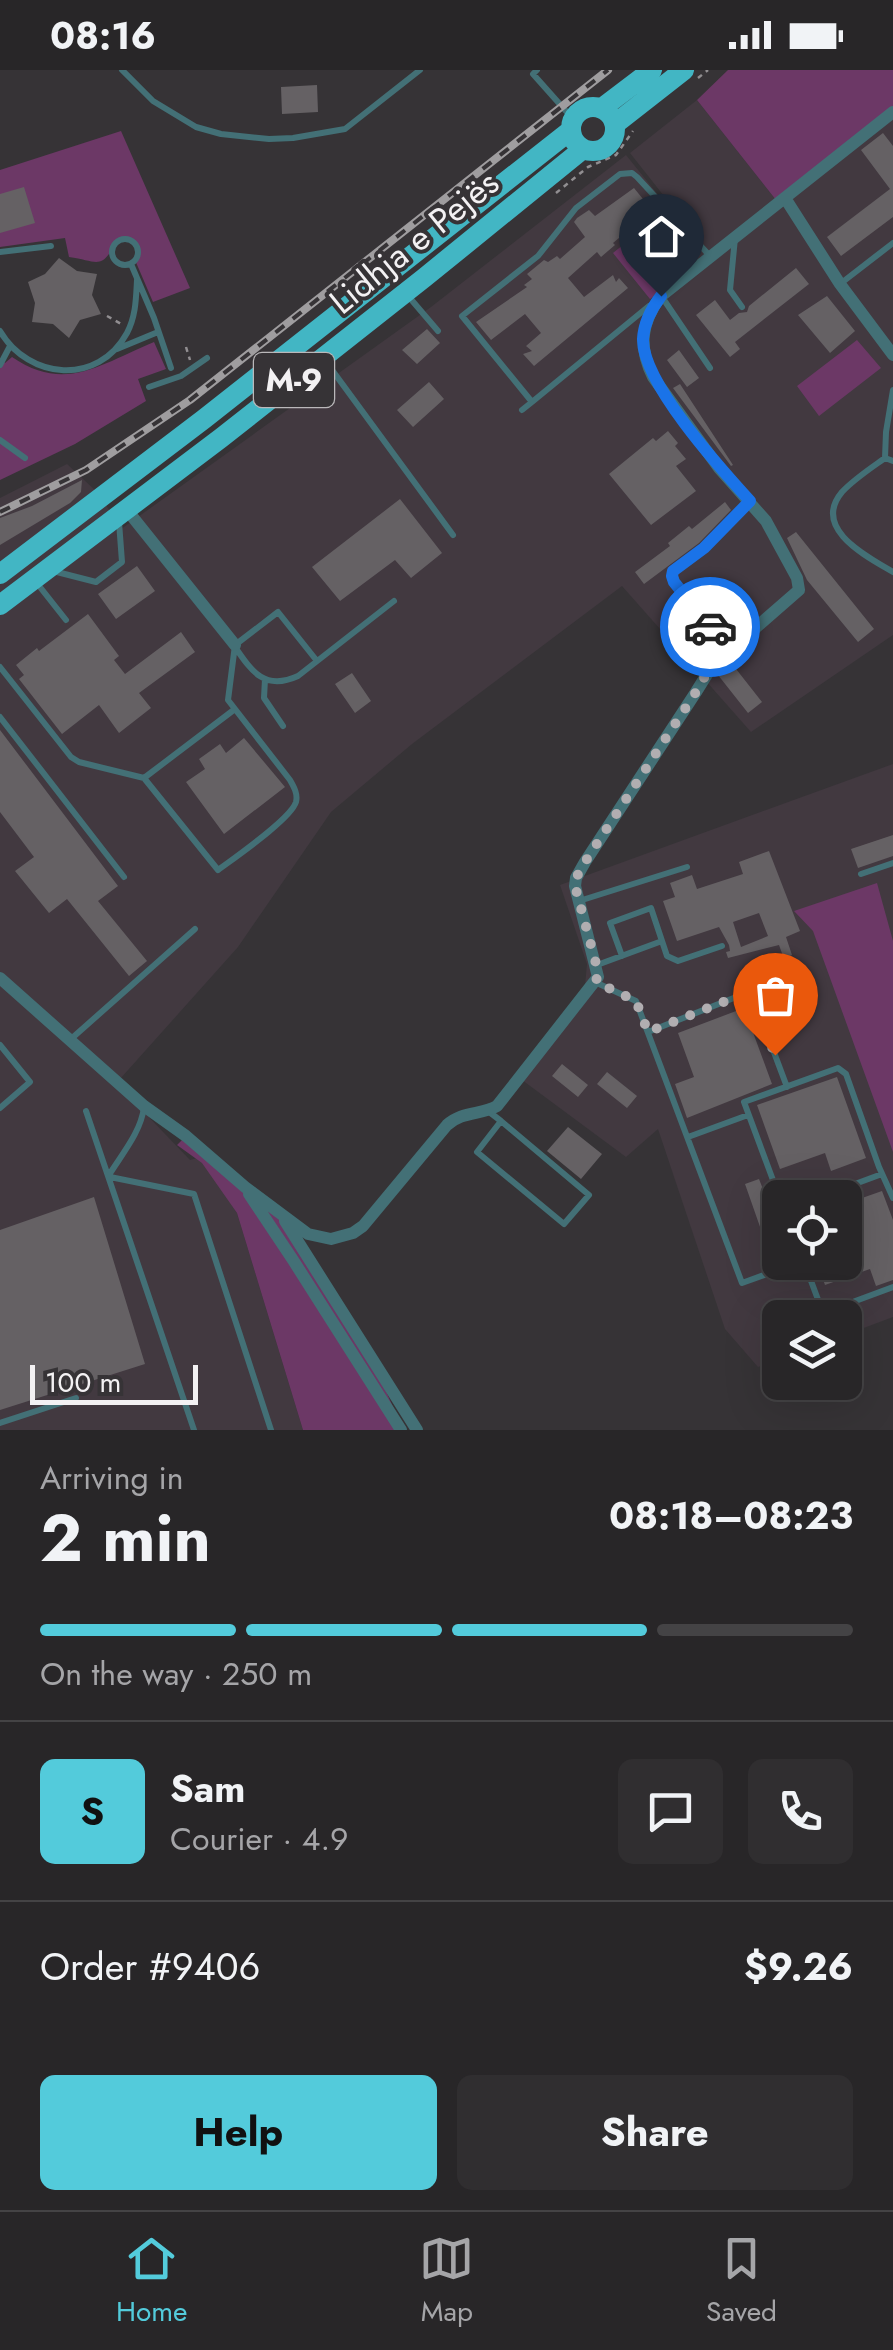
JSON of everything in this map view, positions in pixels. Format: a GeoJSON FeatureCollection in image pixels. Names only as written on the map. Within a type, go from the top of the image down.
{"type":"FeatureCollection","features":[{"type":"Feature","properties":{"kind":"highway"},"geometry":{"type":"LineString","coordinates":[[609,116],[652,70]]}},
{"type":"Feature","properties":{"kind":"highway"},"geometry":{"type":"LineString","coordinates":[[609,116],[614,138],[610,144],[597,151],[583,149],[574,141],[572,125],[576,114],[585,108],[609,116],[684,70]]}},
{"type":"Feature","properties":{"kind":"highway","name":"Lidhja e Pejës"},"geometry":{"type":"LineString","coordinates":[[0,574],[204,418],[572,125]]}},
{"type":"Feature","properties":{"kind":"highway","name":"Lidhja e Pejës"},"geometry":{"type":"LineString","coordinates":[[0,605],[405,293],[583,149]]}},
{"type":"Feature","properties":{"kind":"street"},"geometry":{"type":"LineString","coordinates":[[0,978],[144,1106],[186,1136],[245,1188],[308,1234],[320,1238],[354,1233],[372,1218],[454,1119],[493,1109],[596,982],[596,966],[575,886],[585,862],[713,662],[799,590],[774,535],[750,501],[719,468],[647,365],[643,337],[650,310],[661,296],[893,112]]}},
{"type":"Feature","properties":{"kind":"street"},"geometry":{"type":"LineString","coordinates":[[785,198],[840,284],[893,355]]}},
{"type":"Feature","properties":{"kind":"street"},"geometry":{"type":"LineString","coordinates":[[123,513],[235,646]]}},
{"type":"Feature","properties":{"kind":"street"},"geometry":{"type":"LineString","coordinates":[[245,1188],[401,1430]]}},
{"type":"Feature","properties":{"kind":"street"},"geometry":{"type":"LineString","coordinates":[[281,1213],[417,1430]]}},
{"type":"Feature","properties":{"kind":"lane"},"geometry":{"type":"LineString","coordinates":[[122,70],[153,102],[196,126],[220,134],[270,139],[346,129],[420,70]]}},
{"type":"Feature","properties":{"kind":"lane"},"geometry":{"type":"LineString","coordinates":[[534,71],[572,125]]}},
{"type":"Feature","properties":{"kind":"lane"},"geometry":{"type":"LineString","coordinates":[[532,402],[462,316],[538,256],[576,208],[614,177],[632,174],[710,257]]}},
{"type":"Feature","properties":{"kind":"lane"},"geometry":{"type":"LineString","coordinates":[[736,237],[730,290],[742,307]]}},
{"type":"Feature","properties":{"kind":"lane"},"geometry":{"type":"LineString","coordinates":[[126,239],[137,247],[137,257],[130,264],[119,264],[113,258],[113,246],[119,240],[126,239]]}},
{"type":"Feature","properties":{"kind":"lane"},"geometry":{"type":"LineString","coordinates":[[840,284],[893,242]]}},
{"type":"Feature","properties":{"kind":"lane"},"geometry":{"type":"LineString","coordinates":[[0,252],[50,246]]}},
{"type":"Feature","properties":{"kind":"lane"},"geometry":{"type":"LineString","coordinates":[[130,264],[171,368]]}},
{"type":"Feature","properties":{"kind":"lane"},"geometry":{"type":"LineString","coordinates":[[116,349],[131,326],[137,280]]}},
{"type":"Feature","properties":{"kind":"lane"},"geometry":{"type":"LineString","coordinates":[[405,293],[438,331]]}},
{"type":"Feature","properties":{"kind":"lane"},"geometry":{"type":"LineString","coordinates":[[522,410],[661,296],[710,368]]}},
{"type":"Feature","properties":{"kind":"lane"},"geometry":{"type":"LineString","coordinates":[[0,331],[10,346],[32,363],[65,370],[93,364],[116,349],[158,332]]}},
{"type":"Feature","properties":{"kind":"lane"},"geometry":{"type":"LineString","coordinates":[[0,364],[10,346]]}},
{"type":"Feature","properties":{"kind":"lane"},"geometry":{"type":"LineString","coordinates":[[323,357],[453,535]]}},
{"type":"Feature","properties":{"kind":"lane"},"geometry":{"type":"LineString","coordinates":[[149,387],[181,376],[207,358]]}},
{"type":"Feature","properties":{"kind":"lane"},"geometry":{"type":"LineString","coordinates":[[893,390],[887,421],[889,459],[840,494],[834,511],[838,528],[850,545],[893,572]]}},
{"type":"Feature","properties":{"kind":"lane"},"geometry":{"type":"LineString","coordinates":[[0,440],[25,458]]}},
{"type":"Feature","properties":{"kind":"lane"},"geometry":{"type":"LineString","coordinates":[[732,645],[712,631],[672,576],[750,501]]}},
{"type":"Feature","properties":{"kind":"lane"},"geometry":{"type":"LineString","coordinates":[[40,575],[96,582],[122,562],[123,513]]}},
{"type":"Feature","properties":{"kind":"lane"},"geometry":{"type":"LineString","coordinates":[[40,575],[66,620]]}},
{"type":"Feature","properties":{"kind":"lane"},"geometry":{"type":"LineString","coordinates":[[235,646],[248,666],[264,679],[290,680],[394,601]]}},
{"type":"Feature","properties":{"kind":"lane"},"geometry":{"type":"LineString","coordinates":[[226,716],[235,646],[278,612],[317,661]]}},
{"type":"Feature","properties":{"kind":"lane"},"geometry":{"type":"LineString","coordinates":[[0,667],[71,757],[144,778],[218,870],[288,814],[296,801],[290,780],[228,700]]}},
{"type":"Feature","properties":{"kind":"lane"},"geometry":{"type":"LineString","coordinates":[[264,679],[264,698],[284,726]]}},
{"type":"Feature","properties":{"kind":"lane"},"geometry":{"type":"LineString","coordinates":[[144,778],[235,709]]}},
{"type":"Feature","properties":{"kind":"lane"},"geometry":{"type":"LineString","coordinates":[[0,717],[124,877]]}},
{"type":"Feature","properties":{"kind":"lane"},"geometry":{"type":"LineString","coordinates":[[861,874],[893,864]]}},
{"type":"Feature","properties":{"kind":"lane"},"geometry":{"type":"LineString","coordinates":[[579,902],[688,867]]}},
{"type":"Feature","properties":{"kind":"lane"},"geometry":{"type":"LineString","coordinates":[[622,956],[610,923],[651,908],[668,956],[678,961],[722,946]]}},
{"type":"Feature","properties":{"kind":"lane"},"geometry":{"type":"LineString","coordinates":[[71,1040],[195,929]]}},
{"type":"Feature","properties":{"kind":"lane"},"geometry":{"type":"LineString","coordinates":[[596,966],[662,942]]}},
{"type":"Feature","properties":{"kind":"lane"},"geometry":{"type":"LineString","coordinates":[[648,1032],[784,978]]}},
{"type":"Feature","properties":{"kind":"lane"},"geometry":{"type":"LineString","coordinates":[[596,982],[636,1001],[742,1283],[762,1276]]}},
{"type":"Feature","properties":{"kind":"lane"},"geometry":{"type":"LineString","coordinates":[[751,991],[787,1087]]}},
{"type":"Feature","properties":{"kind":"lane"},"geometry":{"type":"LineString","coordinates":[[0,1045],[30,1082],[0,1108]]}},
{"type":"Feature","properties":{"kind":"lane"},"geometry":{"type":"LineString","coordinates":[[773,1180],[744,1102],[838,1068],[844,1071],[893,1198]]}},
{"type":"Feature","properties":{"kind":"lane"},"geometry":{"type":"LineString","coordinates":[[108,1176],[142,1120],[144,1106]]}},
{"type":"Feature","properties":{"kind":"lane"},"geometry":{"type":"LineString","coordinates":[[487,1110],[589,1194],[564,1224],[476,1152],[501,1122]]}},
{"type":"Feature","properties":{"kind":"lane"},"geometry":{"type":"LineString","coordinates":[[86,1111],[194,1430]]}},
{"type":"Feature","properties":{"kind":"lane"},"geometry":{"type":"LineString","coordinates":[[688,1137],[748,1114]]}},
{"type":"Feature","properties":{"kind":"lane"},"geometry":{"type":"LineString","coordinates":[[862,1182],[882,1174]]}},
{"type":"Feature","properties":{"kind":"lane"},"geometry":{"type":"LineString","coordinates":[[108,1176],[194,1194],[272,1430]]}},
{"type":"Feature","properties":{"kind":"lane"},"geometry":{"type":"LineString","coordinates":[[809,1280],[823,1313],[893,1287]]}},
{"type":"Feature","properties":{"kind":"lane"},"geometry":{"type":"LineString","coordinates":[[0,1423],[76,1398]]}},
{"type":"Feature","properties":{"kind":"path"},"geometry":{"type":"LineString","coordinates":[[186,347],[191,361]]}},
{"type":"Feature","properties":{"kind":"shaded area"},"geometry":{"type":"Polygon","coordinates":[[[728,70],[893,70],[893,111],[776,200],[697,100],[728,70]]]}},
{"type":"Feature","properties":{"kind":"shaded area"},"geometry":{"type":"Polygon","coordinates":[[[697,100],[776,200],[709,253],[630,153],[697,100]]]}},
{"type":"Feature","properties":{"kind":"shaded area"},"geometry":{"type":"Polygon","coordinates":[[[893,111],[893,635],[751,732],[622,586],[412,744],[331,812],[238,947],[120,1079],[0,976],[0,498],[67,464],[97,492],[110,511],[117,532],[431,307],[626,155],[708,257],[893,111]]]}},
{"type":"Feature","properties":{"kind":"shaded area"},"geometry":{"type":"Polygon","coordinates":[[[121,131],[190,288],[153,302],[135,260],[137,247],[127,239],[116,242],[98,262],[69,257],[65,238],[0,247],[0,170],[121,131]]]}},
{"type":"Feature","properties":{"kind":"shaded area"},"geometry":{"type":"Polygon","coordinates":[[[656,218],[694,265],[650,299],[613,253],[656,218]]]}},
{"type":"Feature","properties":{"kind":"shaded area"},"geometry":{"type":"Polygon","coordinates":[[[857,340],[881,368],[819,416],[797,386],[857,340]]]}},
{"type":"Feature","properties":{"kind":"shaded area"},"geometry":{"type":"Polygon","coordinates":[[[154,342],[166,369],[138,379],[146,401],[75,444],[0,480],[0,358],[5,363],[12,357],[31,368],[67,374],[100,366],[154,342]]]}},
{"type":"Feature","properties":{"kind":"shaded area"},"geometry":{"type":"Polygon","coordinates":[[[893,764],[893,1317],[862,1329],[862,1300],[762,1300],[762,1366],[758,1367],[725,1329],[658,1129],[626,1157],[518,1077],[585,986],[587,964],[560,885],[893,764]]]}},
{"type":"Feature","properties":{"kind":"shaded area"},"geometry":{"type":"Polygon","coordinates":[[[877,883],[893,941],[893,1152],[813,931],[794,911],[877,883]]]}},
{"type":"Feature","properties":{"kind":"shaded area"},"geometry":{"type":"Polygon","coordinates":[[[0,981],[117,1084],[190,1160],[201,1157],[237,1213],[303,1430],[0,1430],[0,981]]]}},
{"type":"Feature","properties":{"kind":"shaded area"},"geometry":{"type":"Polygon","coordinates":[[[186,1136],[283,1215],[379,1375],[403,1430],[303,1430],[237,1213],[202,1163],[177,1145],[186,1136]]]}},
{"type":"Feature","properties":{"kind":"building"},"geometry":{"type":"Polygon","coordinates":[[[317,85],[318,112],[282,114],[281,87],[317,85]]]}},
{"type":"Feature","properties":{"kind":"building"},"geometry":{"type":"Polygon","coordinates":[[[883,133],[893,146],[893,217],[841,256],[827,237],[890,189],[861,150],[883,133]]]}},
{"type":"Feature","properties":{"kind":"building"},"geometry":{"type":"Polygon","coordinates":[[[24,187],[35,223],[0,233],[0,194],[24,187]]]}},
{"type":"Feature","properties":{"kind":"building"},"geometry":{"type":"Polygon","coordinates":[[[634,188],[651,209],[631,224],[601,257],[597,252],[568,278],[584,297],[613,275],[616,282],[619,278],[628,288],[534,366],[523,354],[532,351],[526,346],[541,333],[525,314],[491,340],[476,322],[527,287],[524,285],[532,279],[527,274],[544,260],[548,262],[557,256],[560,259],[585,237],[574,222],[577,218],[589,210],[595,216],[634,188]]]}},
{"type":"Feature","properties":{"kind":"building"},"geometry":{"type":"Polygon","coordinates":[[[59,258],[77,271],[97,274],[92,295],[101,314],[80,320],[69,338],[53,324],[32,322],[35,303],[28,282],[45,274],[59,258]]]}},
{"type":"Feature","properties":{"kind":"building"},"geometry":{"type":"Polygon","coordinates":[[[796,268],[809,284],[735,342],[740,349],[730,357],[696,315],[715,300],[730,320],[747,312],[749,306],[796,268]]]}},
{"type":"Feature","properties":{"kind":"building"},"geometry":{"type":"Polygon","coordinates":[[[827,296],[855,331],[830,353],[798,315],[827,296]]]}},
{"type":"Feature","properties":{"kind":"building"},"geometry":{"type":"Polygon","coordinates":[[[427,329],[440,343],[417,364],[402,350],[427,329]]]}},
{"type":"Feature","properties":{"kind":"building"},"geometry":{"type":"Polygon","coordinates":[[[679,350],[699,378],[687,387],[667,360],[679,350]]]}},
{"type":"Feature","properties":{"kind":"building"},"geometry":{"type":"Polygon","coordinates":[[[429,382],[444,399],[413,427],[397,410],[429,382]]]}},
{"type":"Feature","properties":{"kind":"building"},"geometry":{"type":"Polygon","coordinates":[[[680,384],[733,465],[673,388],[680,384]]]}},
{"type":"Feature","properties":{"kind":"building"},"geometry":{"type":"Polygon","coordinates":[[[668,431],[686,459],[676,466],[696,491],[651,525],[609,474],[653,438],[656,441],[668,431]]]}},
{"type":"Feature","properties":{"kind":"building"},"geometry":{"type":"Polygon","coordinates":[[[82,480],[81,492],[70,503],[0,545],[0,518],[82,480]]]}},
{"type":"Feature","properties":{"kind":"building"},"geometry":{"type":"Polygon","coordinates":[[[400,499],[442,553],[411,578],[395,560],[340,601],[312,567],[400,499]]]}},
{"type":"Feature","properties":{"kind":"building"},"geometry":{"type":"Polygon","coordinates":[[[725,502],[731,510],[699,543],[644,584],[635,572],[689,526],[692,529],[725,502]]]}},
{"type":"Feature","properties":{"kind":"building"},"geometry":{"type":"Polygon","coordinates":[[[796,532],[874,629],[858,642],[807,580],[787,538],[796,532]]]}},
{"type":"Feature","properties":{"kind":"building"},"geometry":{"type":"Polygon","coordinates":[[[137,566],[155,591],[116,619],[98,594],[137,566]]]}},
{"type":"Feature","properties":{"kind":"building"},"geometry":{"type":"Polygon","coordinates":[[[679,600],[700,627],[688,636],[667,610],[679,600]]]}},
{"type":"Feature","properties":{"kind":"building"},"geometry":{"type":"Polygon","coordinates":[[[88,614],[119,656],[114,660],[125,674],[181,632],[195,652],[139,693],[151,708],[119,733],[99,705],[62,734],[19,679],[24,675],[16,665],[88,614]]]}},
{"type":"Feature","properties":{"kind":"building"},"geometry":{"type":"Polygon","coordinates":[[[729,660],[762,702],[748,713],[718,675],[729,660]]]}},
{"type":"Feature","properties":{"kind":"building"},"geometry":{"type":"Polygon","coordinates":[[[352,673],[371,701],[355,713],[335,684],[352,673]]]}},
{"type":"Feature","properties":{"kind":"building"},"geometry":{"type":"Polygon","coordinates":[[[0,730],[118,886],[98,901],[147,961],[129,976],[67,899],[49,913],[15,871],[34,857],[0,812],[0,730]]]}},
{"type":"Feature","properties":{"kind":"building"},"geometry":{"type":"Polygon","coordinates":[[[244,738],[285,787],[224,834],[186,782],[205,769],[199,759],[220,744],[226,753],[244,738]]]}},
{"type":"Feature","properties":{"kind":"building"},"geometry":{"type":"Polygon","coordinates":[[[893,835],[893,856],[858,868],[851,849],[893,835]]]}},
{"type":"Feature","properties":{"kind":"building"},"geometry":{"type":"Polygon","coordinates":[[[769,851],[800,931],[786,937],[792,955],[784,959],[779,945],[728,958],[729,945],[719,927],[677,941],[663,901],[675,897],[670,883],[692,875],[697,889],[743,874],[739,862],[769,851]],[[759,913],[733,922],[741,947],[768,936],[759,913]]]}},
{"type":"Feature","properties":{"kind":"building"},"geometry":{"type":"Polygon","coordinates":[[[744,1008],[772,1084],[687,1118],[675,1084],[694,1077],[678,1033],[744,1008]]]}},
{"type":"Feature","properties":{"kind":"building"},"geometry":{"type":"Polygon","coordinates":[[[562,1064],[588,1085],[578,1097],[552,1076],[562,1064]]]}},
{"type":"Feature","properties":{"kind":"building"},"geometry":{"type":"Polygon","coordinates":[[[607,1072],[637,1096],[627,1108],[597,1084],[607,1072]]]}},
{"type":"Feature","properties":{"kind":"building"},"geometry":{"type":"Polygon","coordinates":[[[837,1077],[866,1158],[831,1171],[825,1153],[780,1169],[757,1105],[837,1077]]]}},
{"type":"Feature","properties":{"kind":"building"},"geometry":{"type":"Polygon","coordinates":[[[568,1127],[602,1154],[581,1179],[547,1151],[568,1127]]]}},
{"type":"Feature","properties":{"kind":"building"},"geometry":{"type":"Polygon","coordinates":[[[759,1179],[762,1187],[762,1233],[745,1184],[759,1179]]]}},
{"type":"Feature","properties":{"kind":"building"},"geometry":{"type":"Polygon","coordinates":[[[882,1191],[893,1220],[893,1280],[876,1286],[870,1269],[862,1272],[862,1198],[882,1191]]]}},
{"type":"Feature","properties":{"kind":"building"},"geometry":{"type":"Polygon","coordinates":[[[94,1197],[145,1364],[0,1410],[0,1230],[94,1197]]]}},
{"type":"Feature","properties":{"kind":"railway"},"geometry":{"type":"LineString","coordinates":[[0,512],[86,470],[190,400],[608,70]]}},
{"type":"Feature","properties":{"kind":"way so far"},"geometry":{"type":"LineString","coordinates":[[710,627],[732,645],[713,662],[585,862],[576,878],[576,894],[598,971],[596,982],[636,1001],[648,1032],[751,991],[775,1055]]}},
{"type":"Feature","properties":{"kind":"route"},"geometry":{"type":"LineString","coordinates":[[661,296],[650,310],[643,337],[647,365],[719,468],[750,501],[704,548],[673,571],[674,582],[710,627]]}}]}
